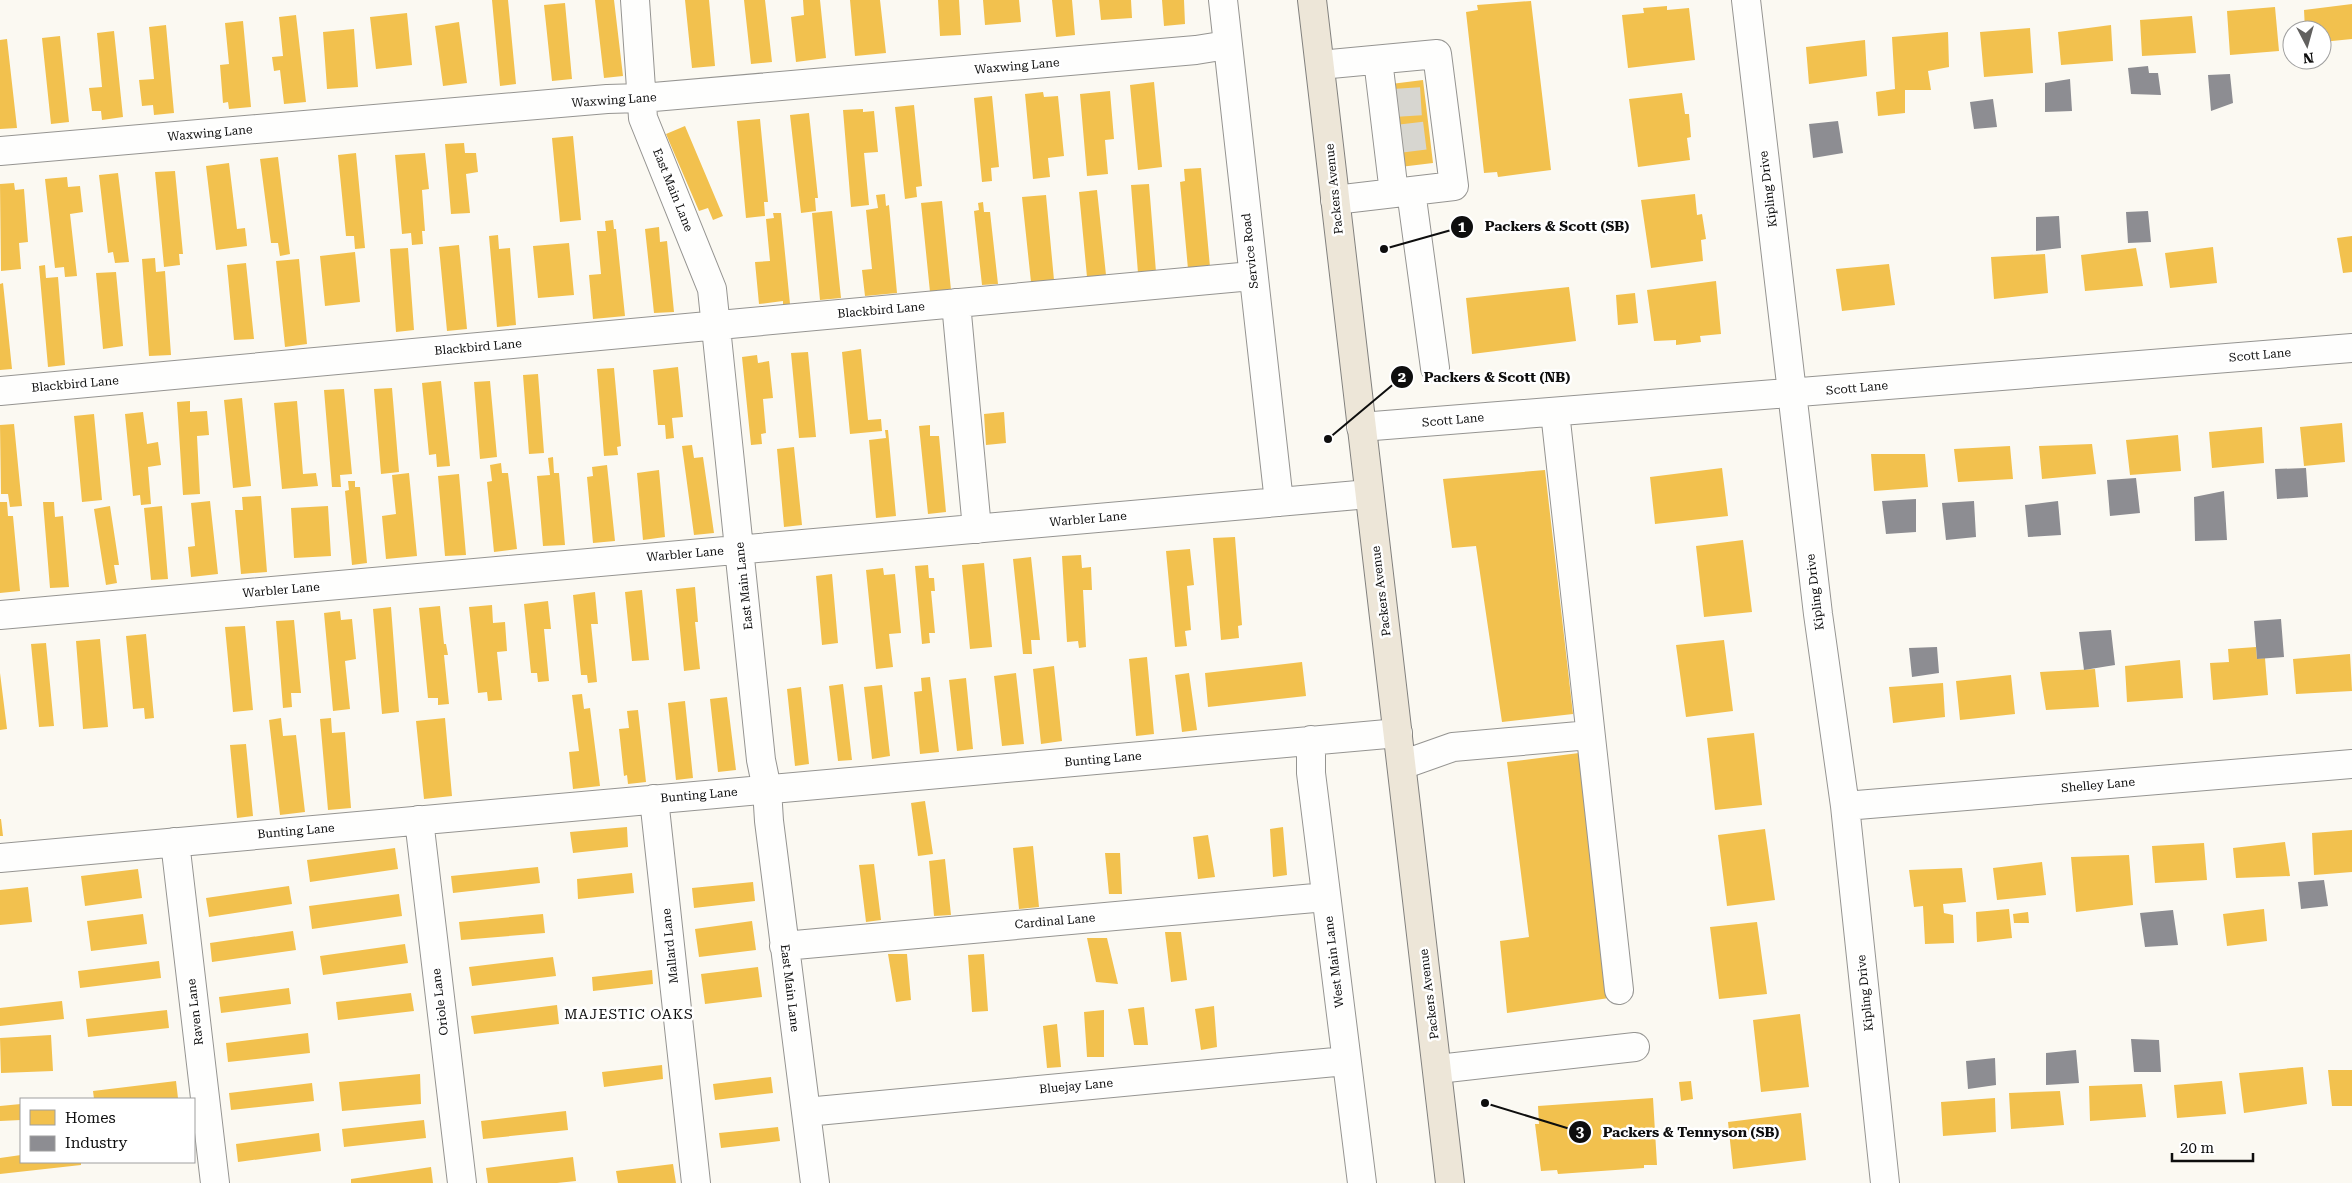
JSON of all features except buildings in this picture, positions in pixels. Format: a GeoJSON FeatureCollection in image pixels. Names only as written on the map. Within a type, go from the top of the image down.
{"type":"FeatureCollection","features":[{"type":"Feature","properties":{"kind":"main road","name":"Packers Avenue"},"geometry":{"type":"LineString","coordinates":[[1312,0],[1450,1183]]}},
{"type":"Feature","properties":{"kind":"street","name":"East Main Lane"},"geometry":{"type":"LineString","coordinates":[[635,0],[643,118],[712,289],[761,760],[767,789],[784,946],[815,1183]]}},
{"type":"Feature","properties":{"kind":"street","name":"Service Road"},"geometry":{"type":"LineString","coordinates":[[1223,0],[1252,276],[1279,502]]}},
{"type":"Feature","properties":{"kind":"street","name":"Kipling Drive"},"geometry":{"type":"LineString","coordinates":[[1746,0],[1818,614],[1845,806],[1885,1183]]}},
{"type":"Feature","properties":{"kind":"street","name":"Waxwing Lane"},"geometry":{"type":"LineString","coordinates":[[0,151],[587,101],[642,98],[1196,50],[1227,45]]}},
{"type":"Feature","properties":{"kind":"street"},"geometry":{"type":"LineString","coordinates":[[1320,65],[1437,54],[1434,100],[1438,134],[1454,186],[1335,200]]}},
{"type":"Feature","properties":{"kind":"street"},"geometry":{"type":"LineString","coordinates":[[1378,60],[1388,104],[1392,139],[1435,368]]}},
{"type":"Feature","properties":{"kind":"street","name":"Blackbird Lane"},"geometry":{"type":"LineString","coordinates":[[0,391],[1252,276]]}},
{"type":"Feature","properties":{"kind":"street"},"geometry":{"type":"LineString","coordinates":[[956,303],[977,529]]}},
{"type":"Feature","properties":{"kind":"street","name":"Scott Lane"},"geometry":{"type":"LineString","coordinates":[[1362,427],[2352,348]]}},
{"type":"Feature","properties":{"kind":"street"},"geometry":{"type":"LineString","coordinates":[[1555,412],[1619,990]]}},
{"type":"Feature","properties":{"kind":"street","name":"Warbler Lane"},"geometry":{"type":"LineString","coordinates":[[0,615],[1370,494]]}},
{"type":"Feature","properties":{"kind":"street","name":"Bunting Lane"},"geometry":{"type":"LineString","coordinates":[[0,858],[1398,733]]}},
{"type":"Feature","properties":{"kind":"street"},"geometry":{"type":"LineString","coordinates":[[1402,765],[1452,747],[1590,735]]}},
{"type":"Feature","properties":{"kind":"street","name":"West Main Lane"},"geometry":{"type":"LineString","coordinates":[[1311,740],[1311,773],[1362,1183]]}},
{"type":"Feature","properties":{"kind":"street","name":"Shelley Lane"},"geometry":{"type":"LineString","coordinates":[[1845,806],[2352,764]]}},
{"type":"Feature","properties":{"kind":"street","name":"Mallard Lane"},"geometry":{"type":"LineString","coordinates":[[654,799],[696,1183]]}},
{"type":"Feature","properties":{"kind":"street","name":"Oriole Lane"},"geometry":{"type":"LineString","coordinates":[[419,820],[462,1183]]}},
{"type":"Feature","properties":{"kind":"street","name":"Raven Lane"},"geometry":{"type":"LineString","coordinates":[[175,842],[214,1183]]}},
{"type":"Feature","properties":{"kind":"street","name":"Cardinal Lane"},"geometry":{"type":"LineString","coordinates":[[784,946],[1326,897]]}},
{"type":"Feature","properties":{"kind":"street"},"geometry":{"type":"LineString","coordinates":[[1438,1069],[1635,1047]]}},
{"type":"Feature","properties":{"kind":"street","name":"Bluejay Lane"},"geometry":{"type":"LineString","coordinates":[[806,1112],[1346,1061]]}},
{"type":"Feature","properties":{"kind":"tunnel"},"geometry":{"type":"LineString","coordinates":[[1393,103],[1425,101]]}},
{"type":"Feature","properties":{"kind":"tunnel"},"geometry":{"type":"LineString","coordinates":[[1397,139],[1429,135]]}},
{"type":"Feature","properties":{"kind":"place","name":"Packers & Scott (SB)"},"geometry":{"type":"Point","coordinates":[1384,249]}},
{"type":"Feature","properties":{"kind":"place","name":"Packers & Scott (NB)"},"geometry":{"type":"Point","coordinates":[1328,439]}},
{"type":"Feature","properties":{"kind":"place","name":"Packers & Tennyson (SB)"},"geometry":{"type":"Point","coordinates":[1485,1103]}},
{"type":"Feature","properties":{"kind":"district","name":"MAJESTIC OAKS"},"geometry":{"type":"Point","coordinates":[629,1014]}}]}
